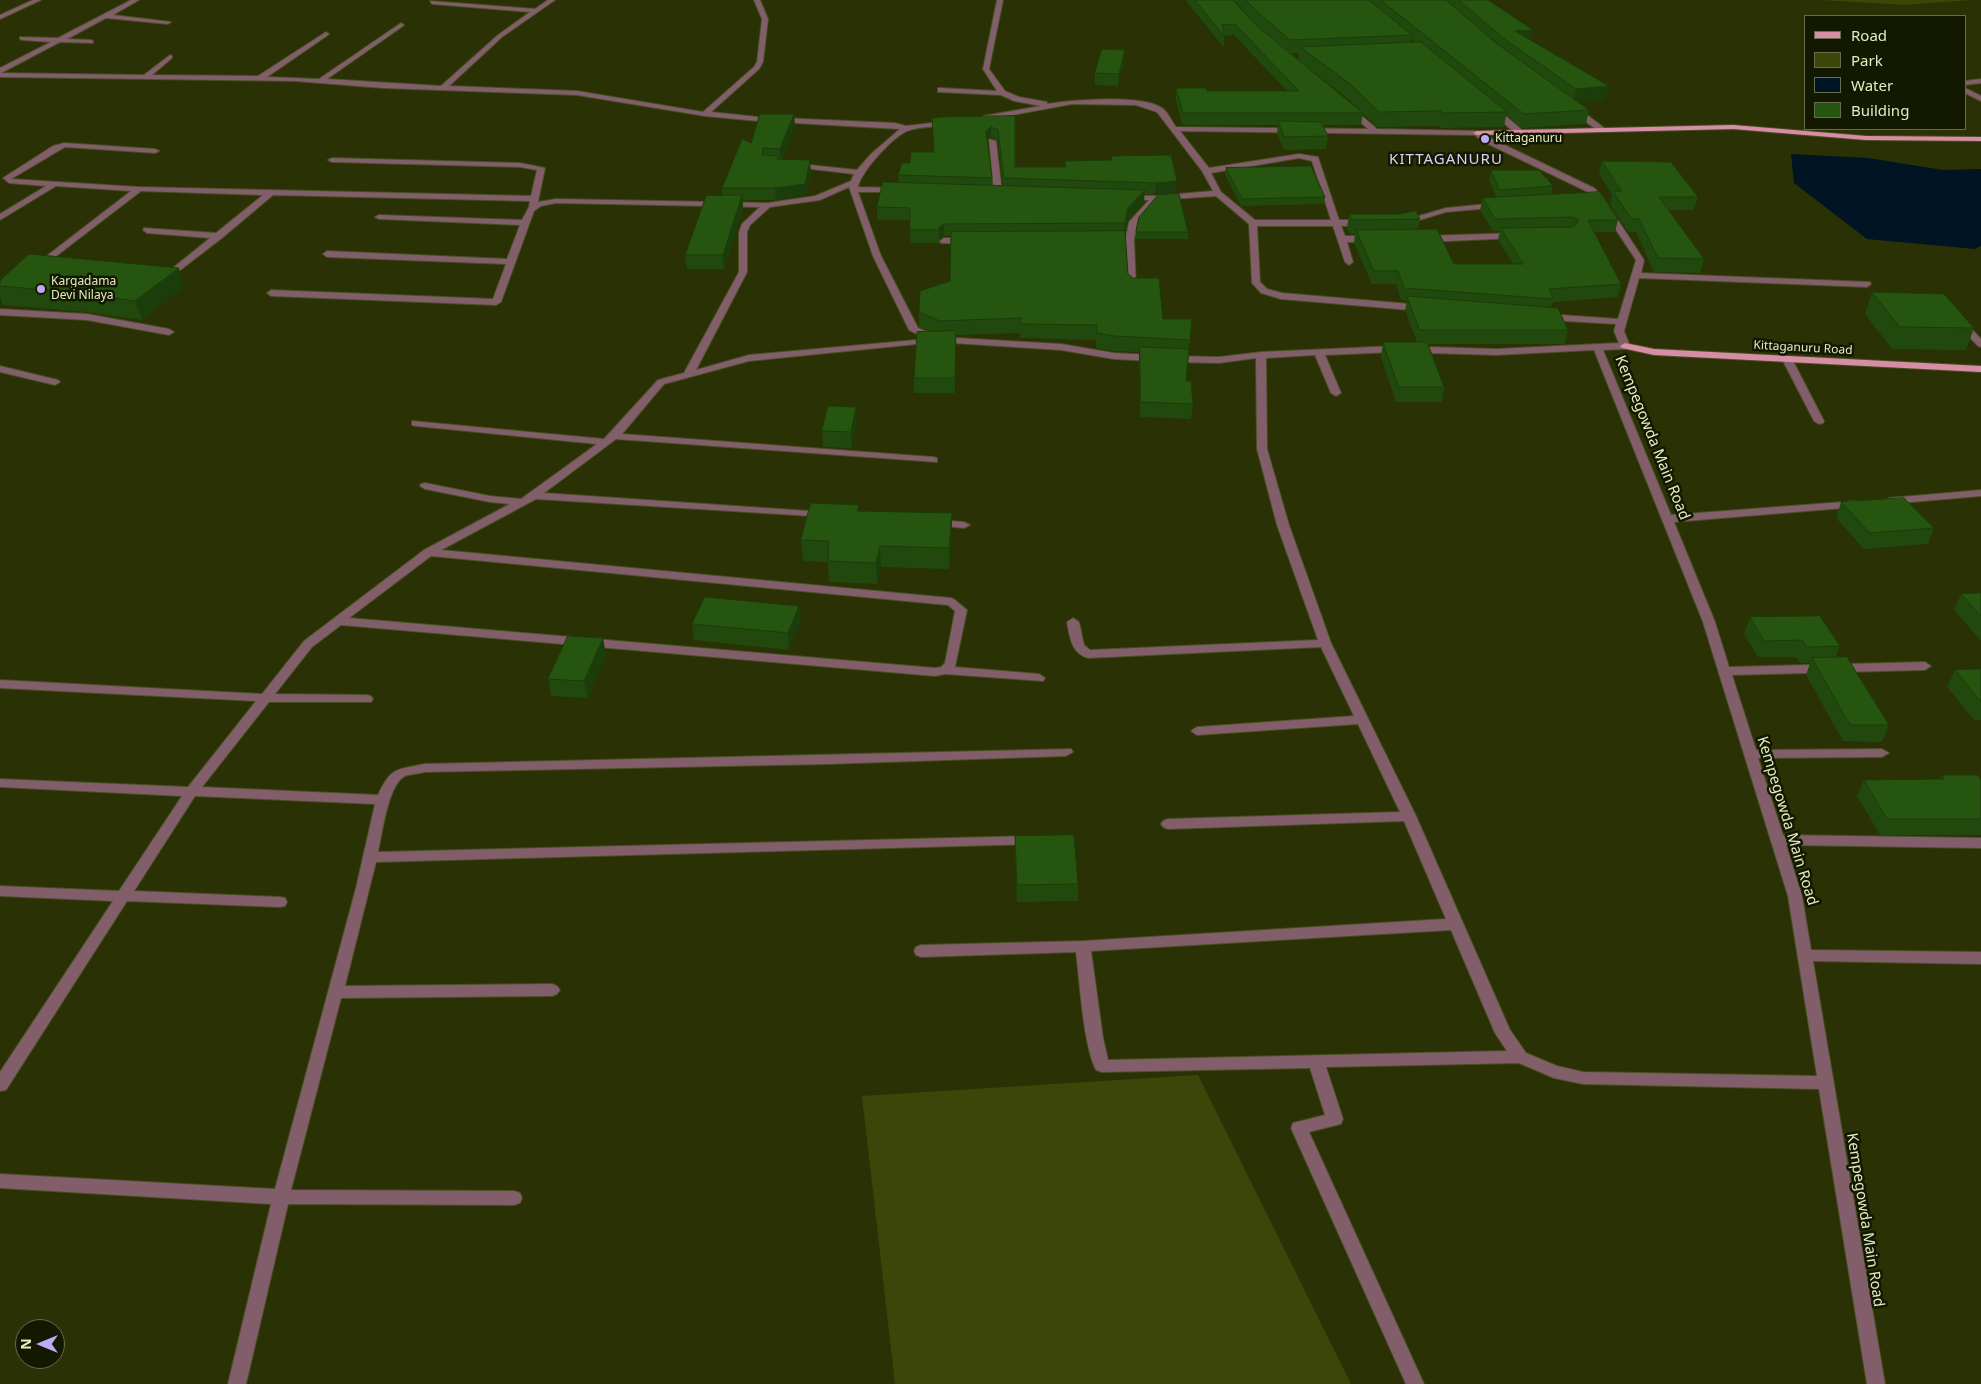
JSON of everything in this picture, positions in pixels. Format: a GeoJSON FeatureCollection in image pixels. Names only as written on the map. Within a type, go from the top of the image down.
{"type":"FeatureCollection","features":[{"type":"Feature","properties":{"kind":"main road"},"geometry":{"type":"LineString","coordinates":[[1477,133],[1733,127],[1866,138],[1981,139]]}},
{"type":"Feature","properties":{"kind":"main road","name":"Kittaganuru Road"},"geometry":{"type":"LineString","coordinates":[[1625,346],[1654,352],[1981,369]]}},
{"type":"Feature","properties":{"kind":"street"},"geometry":{"type":"LineString","coordinates":[[0,17],[38,0]]}},
{"type":"Feature","properties":{"kind":"street"},"geometry":{"type":"LineString","coordinates":[[0,73],[136,0]]}},
{"type":"Feature","properties":{"kind":"street"},"geometry":{"type":"LineString","coordinates":[[443,88],[500,36],[552,0]]}},
{"type":"Feature","properties":{"kind":"street"},"geometry":{"type":"LineString","coordinates":[[705,114],[757,68],[760,62],[765,18],[758,0]]}},
{"type":"Feature","properties":{"kind":"street"},"geometry":{"type":"LineString","coordinates":[[1000,0],[986,69],[1002,93]]}},
{"type":"Feature","properties":{"kind":"street"},"geometry":{"type":"LineString","coordinates":[[432,2],[536,11]]}},
{"type":"Feature","properties":{"kind":"street"},"geometry":{"type":"LineString","coordinates":[[105,16],[168,22]]}},
{"type":"Feature","properties":{"kind":"street"},"geometry":{"type":"LineString","coordinates":[[320,81],[401,25]]}},
{"type":"Feature","properties":{"kind":"street"},"geometry":{"type":"LineString","coordinates":[[259,79],[326,34]]}},
{"type":"Feature","properties":{"kind":"street"},"geometry":{"type":"LineString","coordinates":[[22,38],[91,42]]}},
{"type":"Feature","properties":{"kind":"street"},"geometry":{"type":"LineString","coordinates":[[144,78],[170,56]]}},
{"type":"Feature","properties":{"kind":"street"},"geometry":{"type":"LineString","coordinates":[[0,73],[320,81],[577,93],[705,114],[758,119],[895,125],[906,128],[955,122]]}},
{"type":"Feature","properties":{"kind":"street"},"geometry":{"type":"LineString","coordinates":[[1966,83],[1981,81]]}},
{"type":"Feature","properties":{"kind":"street"},"geometry":{"type":"LineString","coordinates":[[940,90],[1002,93],[1017,100],[1049,105]]}},
{"type":"Feature","properties":{"kind":"street"},"geometry":{"type":"LineString","coordinates":[[1966,91],[1981,99]]}},
{"type":"Feature","properties":{"kind":"street"},"geometry":{"type":"LineString","coordinates":[[1340,98],[1375,132]]}},
{"type":"Feature","properties":{"kind":"street"},"geometry":{"type":"LineString","coordinates":[[975,120],[1005,116],[1049,105],[1072,102],[1136,103],[1160,110],[1207,172],[1218,193],[1253,223],[1377,223]]}},
{"type":"Feature","properties":{"kind":"street"},"geometry":{"type":"LineString","coordinates":[[1485,102],[1519,132]]}},
{"type":"Feature","properties":{"kind":"street"},"geometry":{"type":"LineString","coordinates":[[1565,103],[1603,130]]}},
{"type":"Feature","properties":{"kind":"street"},"geometry":{"type":"LineString","coordinates":[[906,128],[858,172],[853,186],[877,256],[914,330],[938,340]]}},
{"type":"Feature","properties":{"kind":"street"},"geometry":{"type":"LineString","coordinates":[[0,1085],[191,792],[308,644],[428,552],[534,496],[610,439],[661,382],[749,358],[938,340],[1061,347],[1114,356],[1219,360],[1261,355],[1395,349],[1496,352],[1625,346],[1619,330],[1640,260],[1599,198],[1591,190],[1485,139],[1477,133],[1174,129]]}},
{"type":"Feature","properties":{"kind":"street"},"geometry":{"type":"LineString","coordinates":[[988,192],[1002,192],[992,141]]}},
{"type":"Feature","properties":{"kind":"street"},"geometry":{"type":"LineString","coordinates":[[155,151],[64,145],[7,178],[9,181],[139,189],[271,192],[534,203],[768,205],[818,198],[853,186],[911,190]]}},
{"type":"Feature","properties":{"kind":"street"},"geometry":{"type":"LineString","coordinates":[[1207,172],[1299,156],[1311,157],[1317,161],[1349,262]]}},
{"type":"Feature","properties":{"kind":"street"},"geometry":{"type":"LineString","coordinates":[[271,293],[496,302],[534,203],[541,168],[520,164],[332,160]]}},
{"type":"Feature","properties":{"kind":"street"},"geometry":{"type":"LineString","coordinates":[[785,164],[858,172]]}},
{"type":"Feature","properties":{"kind":"street"},"geometry":{"type":"LineString","coordinates":[[0,218],[54,184]]}},
{"type":"Feature","properties":{"kind":"street"},"geometry":{"type":"LineString","coordinates":[[27,275],[139,189]]}},
{"type":"Feature","properties":{"kind":"street"},"geometry":{"type":"LineString","coordinates":[[161,281],[271,192]]}},
{"type":"Feature","properties":{"kind":"street"},"geometry":{"type":"LineString","coordinates":[[1118,197],[1155,198],[1218,193]]}},
{"type":"Feature","properties":{"kind":"street"},"geometry":{"type":"LineString","coordinates":[[1132,287],[1130,240],[1133,222],[1155,198]]}},
{"type":"Feature","properties":{"kind":"street"},"geometry":{"type":"LineString","coordinates":[[1590,198],[1599,198]]}},
{"type":"Feature","properties":{"kind":"street"},"geometry":{"type":"LineString","coordinates":[[688,375],[743,272],[743,232],[746,224],[768,205]]}},
{"type":"Feature","properties":{"kind":"street"},"geometry":{"type":"LineString","coordinates":[[1397,223],[1446,210],[1506,205]]}},
{"type":"Feature","properties":{"kind":"street"},"geometry":{"type":"LineString","coordinates":[[379,217],[526,223]]}},
{"type":"Feature","properties":{"kind":"street"},"geometry":{"type":"LineString","coordinates":[[1253,223],[1256,283],[1264,291],[1281,296],[1427,308]]}},
{"type":"Feature","properties":{"kind":"street"},"geometry":{"type":"LineString","coordinates":[[147,230],[219,236]]}},
{"type":"Feature","properties":{"kind":"street"},"geometry":{"type":"LineString","coordinates":[[1419,239],[1523,236]]}},
{"type":"Feature","properties":{"kind":"street"},"geometry":{"type":"LineString","coordinates":[[1341,239],[1380,239]]}},
{"type":"Feature","properties":{"kind":"street"},"geometry":{"type":"LineString","coordinates":[[1103,240],[1130,240]]}},
{"type":"Feature","properties":{"kind":"street"},"geometry":{"type":"LineString","coordinates":[[944,241],[972,241]]}},
{"type":"Feature","properties":{"kind":"street"},"geometry":{"type":"LineString","coordinates":[[327,254],[512,262]]}},
{"type":"Feature","properties":{"kind":"street"},"geometry":{"type":"LineString","coordinates":[[1636,275],[1867,284]]}},
{"type":"Feature","properties":{"kind":"street"},"geometry":{"type":"LineString","coordinates":[[0,312],[87,317],[169,332]]}},
{"type":"Feature","properties":{"kind":"street"},"geometry":{"type":"LineString","coordinates":[[1534,316],[1621,322]]}},
{"type":"Feature","properties":{"kind":"street"},"geometry":{"type":"LineString","coordinates":[[1954,316],[1981,344]]}},
{"type":"Feature","properties":{"kind":"street","name":"Kempegowda Main Road"},"geometry":{"type":"LineString","coordinates":[[1598,348],[1709,622],[1795,896],[1876,1384]]}},
{"type":"Feature","properties":{"kind":"street"},"geometry":{"type":"LineString","coordinates":[[1319,353],[1336,393]]}},
{"type":"Feature","properties":{"kind":"street"},"geometry":{"type":"LineString","coordinates":[[1261,355],[1262,449],[1283,524],[1325,643],[1409,816],[1502,1033],[1520,1057]]}},
{"type":"Feature","properties":{"kind":"street"},"geometry":{"type":"LineString","coordinates":[[1787,359],[1818,421]]}},
{"type":"Feature","properties":{"kind":"street"},"geometry":{"type":"LineString","coordinates":[[0,369],[55,382]]}},
{"type":"Feature","properties":{"kind":"street"},"geometry":{"type":"LineString","coordinates":[[416,423],[610,439],[933,460]]}},
{"type":"Feature","properties":{"kind":"street"},"geometry":{"type":"LineString","coordinates":[[425,486],[490,499],[522,502]]}},
{"type":"Feature","properties":{"kind":"street"},"geometry":{"type":"LineString","coordinates":[[1667,519],[1981,494]]}},
{"type":"Feature","properties":{"kind":"street"},"geometry":{"type":"LineString","coordinates":[[534,496],[837,516]]}},
{"type":"Feature","properties":{"kind":"street"},"geometry":{"type":"LineString","coordinates":[[925,522],[964,525]]}},
{"type":"Feature","properties":{"kind":"street"},"geometry":{"type":"LineString","coordinates":[[428,552],[951,602],[961,610],[952,664],[945,670]]}},
{"type":"Feature","properties":{"kind":"street"},"geometry":{"type":"LineString","coordinates":[[338,620],[925,672],[945,670],[1040,678]]}},
{"type":"Feature","properties":{"kind":"street"},"geometry":{"type":"LineString","coordinates":[[1073,622],[1078,646],[1088,654],[1325,643]]}},
{"type":"Feature","properties":{"kind":"street"},"geometry":{"type":"LineString","coordinates":[[1724,671],[1925,666]]}},
{"type":"Feature","properties":{"kind":"street"},"geometry":{"type":"LineString","coordinates":[[0,684],[265,698],[367,699]]}},
{"type":"Feature","properties":{"kind":"street"},"geometry":{"type":"LineString","coordinates":[[1197,731],[1362,720]]}},
{"type":"Feature","properties":{"kind":"street"},"geometry":{"type":"LineString","coordinates":[[237,1384],[281,1197],[336,992],[383,800],[392,780],[400,773],[424,768],[828,760],[1066,752]]}},
{"type":"Feature","properties":{"kind":"street"},"geometry":{"type":"LineString","coordinates":[[1751,754],[1882,753]]}},
{"type":"Feature","properties":{"kind":"street"},"geometry":{"type":"LineString","coordinates":[[0,783],[383,800]]}},
{"type":"Feature","properties":{"kind":"street"},"geometry":{"type":"LineString","coordinates":[[1168,824],[1409,816]]}},
{"type":"Feature","properties":{"kind":"street"},"geometry":{"type":"LineString","coordinates":[[370,857],[1042,840]]}},
{"type":"Feature","properties":{"kind":"street"},"geometry":{"type":"LineString","coordinates":[[1778,840],[1981,843]]}},
{"type":"Feature","properties":{"kind":"street"},"geometry":{"type":"LineString","coordinates":[[0,891],[280,902]]}},
{"type":"Feature","properties":{"kind":"street"},"geometry":{"type":"LineString","coordinates":[[921,951],[1083,946],[1455,924]]}},
{"type":"Feature","properties":{"kind":"street"},"geometry":{"type":"LineString","coordinates":[[1083,946],[1095,1038],[1102,1066],[1520,1057],[1554,1072],[1584,1078],[1826,1083]]}},
{"type":"Feature","properties":{"kind":"street"},"geometry":{"type":"LineString","coordinates":[[1805,955],[1981,958]]}},
{"type":"Feature","properties":{"kind":"street"},"geometry":{"type":"LineString","coordinates":[[336,992],[552,990]]}},
{"type":"Feature","properties":{"kind":"street"},"geometry":{"type":"LineString","coordinates":[[1316,1061],[1335,1119],[1298,1128],[1414,1384]]}},
{"type":"Feature","properties":{"kind":"street"},"geometry":{"type":"LineString","coordinates":[[0,1181],[281,1197],[514,1198]]}},
{"type":"Feature","properties":{"kind":"green space"},"geometry":{"type":"Polygon","coordinates":[[[1821,0],[1970,0],[1905,5],[1821,0]]]}},
{"type":"Feature","properties":{"kind":"green space"},"geometry":{"type":"Polygon","coordinates":[[[1198,1075],[1351,1384],[895,1384],[862,1096],[1198,1075]]]}},
{"type":"Feature","properties":{"kind":"water"},"geometry":{"type":"Polygon","coordinates":[[[1791,154],[1868,158],[1943,170],[1981,169],[1981,246],[1975,249],[1867,239],[1794,183],[1791,154]]]}},
{"type":"Feature","properties":{"kind":"building"},"geometry":{"type":"Polygon","coordinates":[[[1195,0],[1233,0],[1257,26],[1363,113],[1183,113],[1176,88],[1206,88],[1207,91],[1299,91],[1235,24],[1222,25],[1225,37],[1195,0]]]}},
{"type":"Feature","properties":{"kind":"building"},"geometry":{"type":"Polygon","coordinates":[[[1246,0],[1369,0],[1412,35],[1290,40],[1246,0]]]}},
{"type":"Feature","properties":{"kind":"building"},"geometry":{"type":"Polygon","coordinates":[[[1381,0],[1446,0],[1496,43],[1589,110],[1524,114],[1381,0]]]}},
{"type":"Feature","properties":{"kind":"building"},"geometry":{"type":"Polygon","coordinates":[[[1459,0],[1488,0],[1533,30],[1515,31],[1609,86],[1576,89],[1503,38],[1459,0]]]}},
{"type":"Feature","properties":{"kind":"building"},"geometry":{"type":"Polygon","coordinates":[[[1421,42],[1507,112],[1379,112],[1349,83],[1300,47],[1421,42]]]}},
{"type":"Feature","properties":{"kind":"building"},"geometry":{"type":"Polygon","coordinates":[[[1102,49],[1125,50],[1119,74],[1095,73],[1102,49]]]}},
{"type":"Feature","properties":{"kind":"building"},"geometry":{"type":"Polygon","coordinates":[[[760,114],[794,114],[780,149],[763,148],[762,155],[778,156],[777,159],[810,160],[805,184],[775,188],[722,188],[742,139],[751,143],[760,114]]]}},
{"type":"Feature","properties":{"kind":"building"},"geometry":{"type":"Polygon","coordinates":[[[1015,116],[1015,167],[1066,167],[1065,161],[1112,160],[1111,156],[1171,155],[1177,181],[1156,183],[1004,178],[998,130],[991,127],[986,131],[992,178],[898,175],[902,163],[910,163],[911,152],[934,152],[932,118],[1015,116]]]}},
{"type":"Feature","properties":{"kind":"building"},"geometry":{"type":"Polygon","coordinates":[[[1278,121],[1321,122],[1328,136],[1285,137],[1278,121]]]}},
{"type":"Feature","properties":{"kind":"building"},"geometry":{"type":"Polygon","coordinates":[[[1602,161],[1671,162],[1698,197],[1659,197],[1704,259],[1658,258],[1639,219],[1631,219],[1613,191],[1621,191],[1602,161]]]}},
{"type":"Feature","properties":{"kind":"building"},"geometry":{"type":"Polygon","coordinates":[[[1311,166],[1325,197],[1242,199],[1226,168],[1311,166]]]}},
{"type":"Feature","properties":{"kind":"building"},"geometry":{"type":"Polygon","coordinates":[[[1491,170],[1540,170],[1553,186],[1500,190],[1491,170]]]}},
{"type":"Feature","properties":{"kind":"building"},"geometry":{"type":"Polygon","coordinates":[[[883,182],[1145,190],[1128,208],[1125,223],[944,224],[939,227],[939,230],[910,230],[910,208],[877,207],[883,182]]]}},
{"type":"Feature","properties":{"kind":"building"},"geometry":{"type":"Polygon","coordinates":[[[1600,192],[1618,220],[1588,220],[1621,284],[1549,289],[1553,299],[1404,288],[1398,271],[1374,271],[1356,230],[1437,229],[1454,264],[1523,264],[1501,228],[1573,227],[1578,223],[1578,220],[1573,217],[1495,219],[1483,198],[1600,192]]]}},
{"type":"Feature","properties":{"kind":"building"},"geometry":{"type":"Polygon","coordinates":[[[1179,194],[1188,232],[1136,232],[1139,217],[1158,195],[1179,194]]]}},
{"type":"Feature","properties":{"kind":"building"},"geometry":{"type":"Polygon","coordinates":[[[742,195],[723,255],[685,255],[706,196],[742,195]]]}},
{"type":"Feature","properties":{"kind":"building"},"geometry":{"type":"Polygon","coordinates":[[[1416,211],[1420,219],[1352,220],[1349,214],[1399,214],[1416,211]]]}},
{"type":"Feature","properties":{"kind":"building"},"geometry":{"type":"Polygon","coordinates":[[[1125,231],[1128,274],[1133,278],[1159,278],[1163,319],[1192,319],[1190,340],[1115,336],[1097,333],[1097,325],[1020,324],[1021,318],[940,321],[919,312],[920,291],[950,281],[951,232],[1125,231]]]}},
{"type":"Feature","properties":{"kind":"building"},"geometry":{"type":"Polygon","coordinates":[[[29,254],[179,268],[135,301],[81,293],[0,286],[0,281],[29,254]]]}},
{"type":"Feature","properties":{"kind":"building"},"geometry":{"type":"Polygon","coordinates":[[[1872,292],[1944,294],[1974,328],[1900,327],[1872,292]]]}},
{"type":"Feature","properties":{"kind":"building"},"geometry":{"type":"Polygon","coordinates":[[[1407,296],[1558,308],[1568,330],[1420,330],[1407,296]]]}},
{"type":"Feature","properties":{"kind":"building"},"geometry":{"type":"Polygon","coordinates":[[[956,331],[955,378],[914,378],[917,332],[956,331]]]}},
{"type":"Feature","properties":{"kind":"building"},"geometry":{"type":"Polygon","coordinates":[[[1383,342],[1427,342],[1444,387],[1399,387],[1383,342]]]}},
{"type":"Feature","properties":{"kind":"building"},"geometry":{"type":"Polygon","coordinates":[[[1140,347],[1189,349],[1186,381],[1191,381],[1193,404],[1141,402],[1140,347]]]}},
{"type":"Feature","properties":{"kind":"building"},"geometry":{"type":"Polygon","coordinates":[[[828,406],[856,407],[851,432],[822,431],[828,406]]]}},
{"type":"Feature","properties":{"kind":"building"},"geometry":{"type":"Polygon","coordinates":[[[1904,498],[1934,528],[1870,533],[1841,502],[1904,498]]]}},
{"type":"Feature","properties":{"kind":"building"},"geometry":{"type":"Polygon","coordinates":[[[811,503],[859,505],[857,511],[952,513],[949,548],[880,546],[876,563],[828,561],[829,541],[801,540],[811,503]]]}},
{"type":"Feature","properties":{"kind":"building"},"geometry":{"type":"Polygon","coordinates":[[[1981,593],[1981,616],[1961,594],[1981,593]]]}},
{"type":"Feature","properties":{"kind":"building"},"geometry":{"type":"Polygon","coordinates":[[[705,597],[799,606],[788,633],[692,624],[705,597]]]}},
{"type":"Feature","properties":{"kind":"building"},"geometry":{"type":"Polygon","coordinates":[[[1820,616],[1840,646],[1806,647],[1802,640],[1764,641],[1750,617],[1820,616]]]}},
{"type":"Feature","properties":{"kind":"building"},"geometry":{"type":"Polygon","coordinates":[[[568,636],[603,638],[584,681],[548,679],[568,636]]]}},
{"type":"Feature","properties":{"kind":"building"},"geometry":{"type":"Polygon","coordinates":[[[1847,657],[1889,725],[1850,725],[1812,658],[1847,657]]]}},
{"type":"Feature","properties":{"kind":"building"},"geometry":{"type":"Polygon","coordinates":[[[1981,669],[1981,702],[1955,670],[1981,669]]]}},
{"type":"Feature","properties":{"kind":"building"},"geometry":{"type":"Polygon","coordinates":[[[1942,775],[1978,775],[1981,780],[1981,819],[1887,819],[1864,780],[1944,779],[1942,775]]]}},
{"type":"Feature","properties":{"kind":"building"},"geometry":{"type":"Polygon","coordinates":[[[1074,835],[1078,884],[1017,885],[1015,836],[1074,835]]]}},
{"type":"Feature","properties":{"kind":"place","name":"Kittaganuru"},"geometry":{"type":"Point","coordinates":[1485,139]}},
{"type":"Feature","properties":{"kind":"place","name":"Kargadama Devi Nilaya"},"geometry":{"type":"Point","coordinates":[41,289]}},
{"type":"Feature","properties":{"kind":"district","name":"KITTAGANURU"},"geometry":{"type":"Point","coordinates":[1446,160]}}]}
